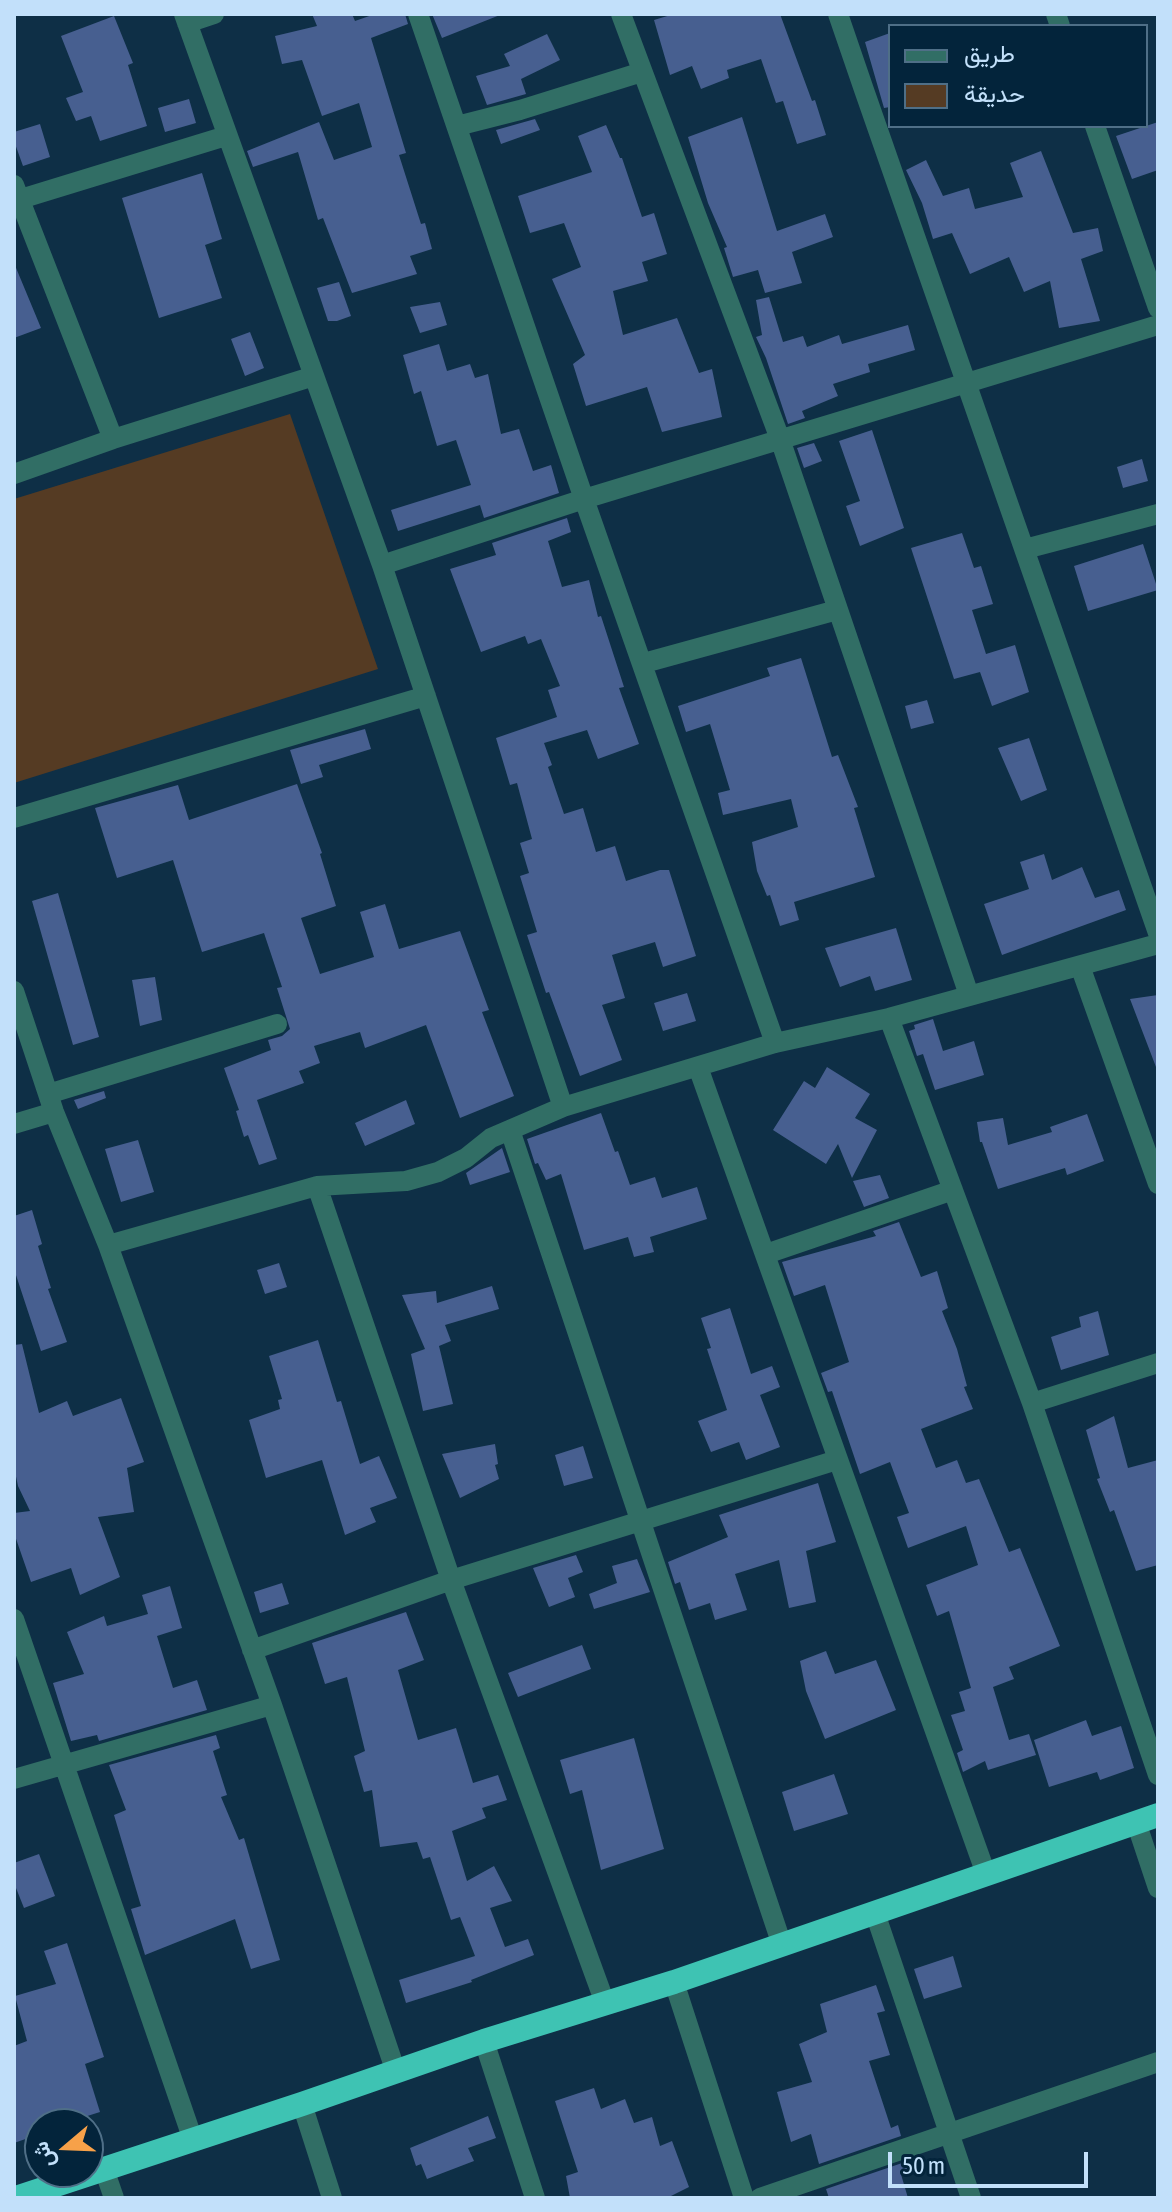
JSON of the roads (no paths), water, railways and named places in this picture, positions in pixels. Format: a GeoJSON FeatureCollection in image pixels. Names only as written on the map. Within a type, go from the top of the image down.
{"type":"FeatureCollection","features":[{"type":"Feature","properties":{"kind":"highway"},"geometry":{"type":"LineString","coordinates":[[104,2169],[484,2041],[674,1982],[1147,1818]]}},
{"type":"Feature","properties":{"kind":"highway"},"geometry":{"type":"LineString","coordinates":[[16,2198],[46,2188]]}},
{"type":"Feature","properties":{"kind":"street"},"geometry":{"type":"LineString","coordinates":[[214,14],[185,19],[382,565],[563,1107]]}},
{"type":"Feature","properties":{"kind":"street"},"geometry":{"type":"LineString","coordinates":[[418,14],[775,1043]]}},
{"type":"Feature","properties":{"kind":"street"},"geometry":{"type":"LineString","coordinates":[[621,14],[780,439],[969,995]]}},
{"type":"Feature","properties":{"kind":"street"},"geometry":{"type":"LineString","coordinates":[[838,14],[1158,933]]}},
{"type":"Feature","properties":{"kind":"street"},"geometry":{"type":"LineString","coordinates":[[457,126],[642,72]]}},
{"type":"Feature","properties":{"kind":"street"},"geometry":{"type":"LineString","coordinates":[[1096,128],[1158,308]]}},
{"type":"Feature","properties":{"kind":"street"},"geometry":{"type":"LineString","coordinates":[[113,439],[16,195],[226,136]]}},
{"type":"Feature","properties":{"kind":"street"},"geometry":{"type":"LineString","coordinates":[[382,565],[584,499],[1158,325]]}},
{"type":"Feature","properties":{"kind":"street"},"geometry":{"type":"LineString","coordinates":[[14,474],[113,439],[314,376]]}},
{"type":"Feature","properties":{"kind":"street"},"geometry":{"type":"LineString","coordinates":[[1025,549],[1158,514]]}},
{"type":"Feature","properties":{"kind":"street"},"geometry":{"type":"LineString","coordinates":[[644,663],[837,610]]}},
{"type":"Feature","properties":{"kind":"street"},"geometry":{"type":"LineString","coordinates":[[14,818],[426,696]]}},
{"type":"Feature","properties":{"kind":"street"},"geometry":{"type":"LineString","coordinates":[[108,1245],[317,1186],[406,1181],[438,1172],[466,1158],[491,1138],[563,1107],[775,1043],[889,1018],[1158,944]]}},
{"type":"Feature","properties":{"kind":"street"},"geometry":{"type":"LineString","coordinates":[[1080,966],[1158,1184]]}},
{"type":"Feature","properties":{"kind":"street"},"geometry":{"type":"LineString","coordinates":[[14,991],[51,1103],[108,1245],[272,1705],[396,2072]]}},
{"type":"Feature","properties":{"kind":"street"},"geometry":{"type":"LineString","coordinates":[[889,1018],[1032,1403],[1158,1775]]}},
{"type":"Feature","properties":{"kind":"street"},"geometry":{"type":"LineString","coordinates":[[14,1124],[51,1103],[277,1024]]}},
{"type":"Feature","properties":{"kind":"street"},"geometry":{"type":"LineString","coordinates":[[698,1067],[986,1874]]}},
{"type":"Feature","properties":{"kind":"street"},"geometry":{"type":"LineString","coordinates":[[510,1130],[782,1945]]}},
{"type":"Feature","properties":{"kind":"street"},"geometry":{"type":"LineString","coordinates":[[317,1186],[451,1580],[605,2003]]}},
{"type":"Feature","properties":{"kind":"street"},"geometry":{"type":"LineString","coordinates":[[766,1254],[953,1190]]}},
{"type":"Feature","properties":{"kind":"street"},"geometry":{"type":"LineString","coordinates":[[1032,1403],[1158,1363]]}},
{"type":"Feature","properties":{"kind":"street"},"geometry":{"type":"LineString","coordinates":[[252,1650],[451,1580],[837,1460]]}},
{"type":"Feature","properties":{"kind":"street"},"geometry":{"type":"LineString","coordinates":[[14,1619],[193,2140]]}},
{"type":"Feature","properties":{"kind":"street"},"geometry":{"type":"LineString","coordinates":[[14,1779],[272,1705]]}},
{"type":"Feature","properties":{"kind":"street"},"geometry":{"type":"LineString","coordinates":[[1147,1818],[1158,1888]]}},
{"type":"Feature","properties":{"kind":"street"},"geometry":{"type":"LineString","coordinates":[[875,1913],[971,2198]]}},
{"type":"Feature","properties":{"kind":"street"},"geometry":{"type":"LineString","coordinates":[[674,1982],[744,2198]]}},
{"type":"Feature","properties":{"kind":"street"},"geometry":{"type":"LineString","coordinates":[[484,2041],[535,2198]]}},
{"type":"Feature","properties":{"kind":"street"},"geometry":{"type":"LineString","coordinates":[[760,2198],[1158,2062]]}},
{"type":"Feature","properties":{"kind":"street"},"geometry":{"type":"LineString","coordinates":[[302,2104],[332,2198]]}},
{"type":"Feature","properties":{"kind":"street"},"geometry":{"type":"LineString","coordinates":[[104,2169],[114,2198]]}}]}
